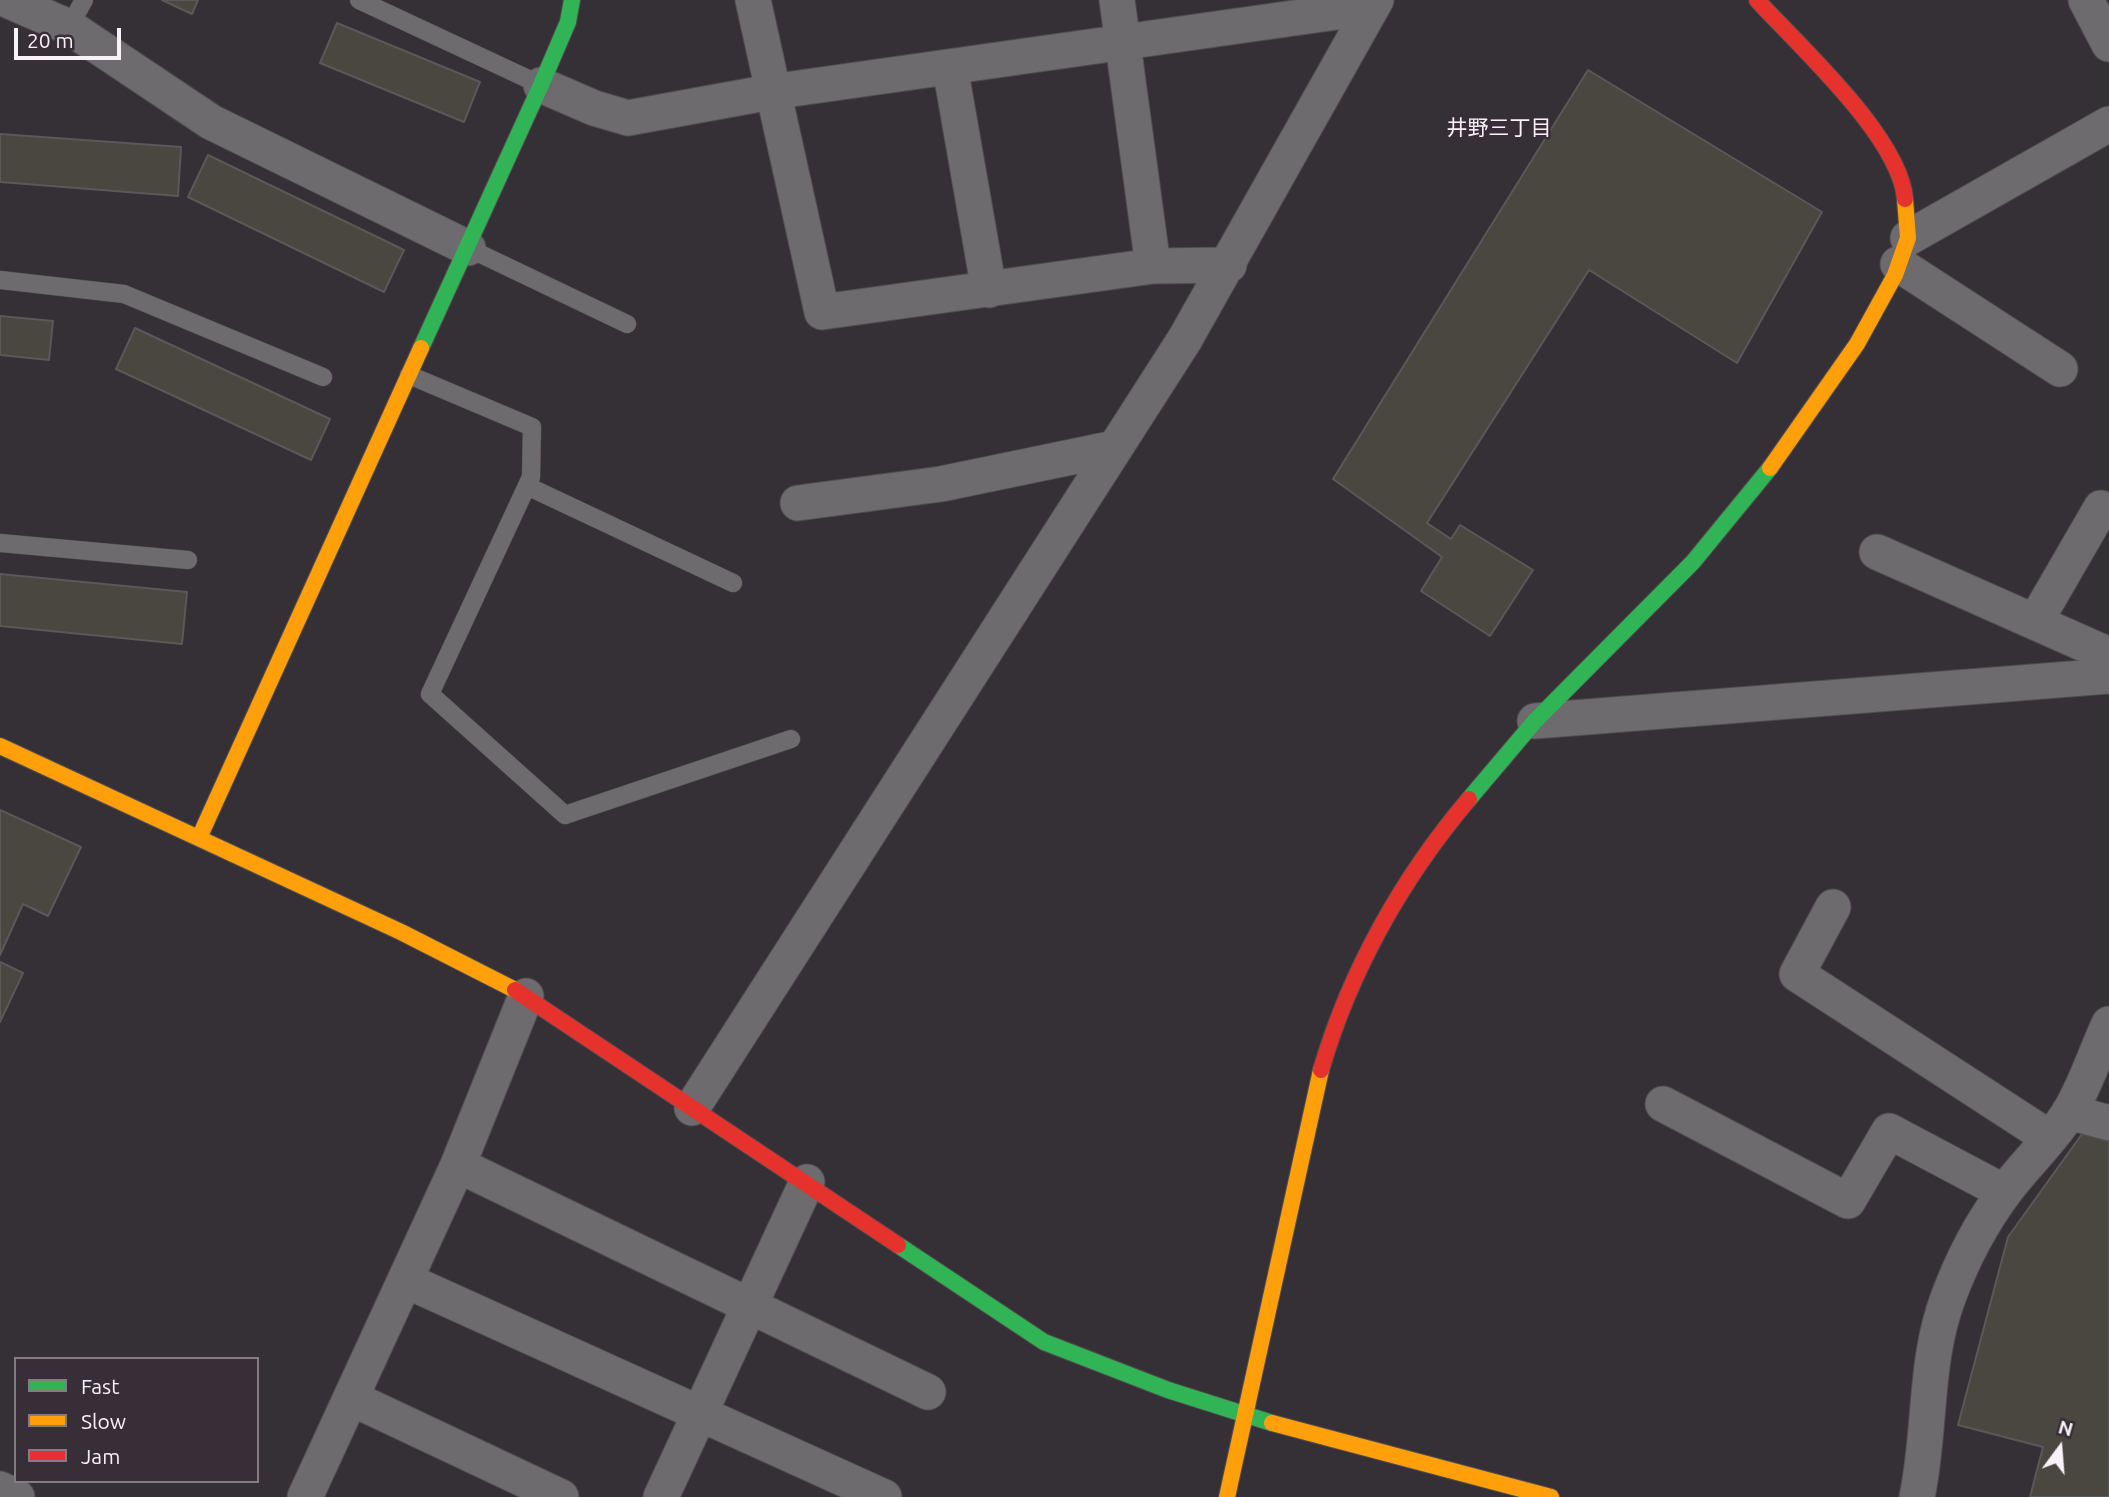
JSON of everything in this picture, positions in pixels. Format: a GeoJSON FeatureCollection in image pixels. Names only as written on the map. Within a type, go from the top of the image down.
{"type":"FeatureCollection","features":[{"type":"Feature","properties":{"kind":"street"},"geometry":{"type":"LineString","coordinates":[[7,0],[76,13],[211,122],[468,248]]}},
{"type":"Feature","properties":{"kind":"street"},"geometry":{"type":"LineString","coordinates":[[199,838],[541,85],[568,22],[572,0]]}},
{"type":"Feature","properties":{"kind":"street"},"geometry":{"type":"LineString","coordinates":[[753,0],[771,92],[822,312],[1153,266],[1229,265]]}},
{"type":"Feature","properties":{"kind":"street"},"geometry":{"type":"LineString","coordinates":[[1117,0],[1153,266]]}},
{"type":"Feature","properties":{"kind":"street"},"geometry":{"type":"LineString","coordinates":[[1227,1497],[1311,1105],[1335,1023],[1363,959],[1404,888],[1457,813],[1535,721],[1693,562],[1761,481],[1857,344],[1903,251],[1904,190],[1892,160],[1863,114],[1756,0]]}},
{"type":"Feature","properties":{"kind":"street"},"geometry":{"type":"LineString","coordinates":[[2086,0],[2109,44]]}},
{"type":"Feature","properties":{"kind":"street"},"geometry":{"type":"LineString","coordinates":[[541,85],[594,108],[628,118],[771,92],[1374,3]]}},
{"type":"Feature","properties":{"kind":"street"},"geometry":{"type":"LineString","coordinates":[[692,1108],[1115,448],[1229,265],[1374,3]]}},
{"type":"Feature","properties":{"kind":"street"},"geometry":{"type":"LineString","coordinates":[[950,67],[989,290]]}},
{"type":"Feature","properties":{"kind":"street"},"geometry":{"type":"LineString","coordinates":[[1903,251],[2109,124]]}},
{"type":"Feature","properties":{"kind":"street"},"geometry":{"type":"LineString","coordinates":[[1903,251],[2060,369]]}},
{"type":"Feature","properties":{"kind":"street"},"geometry":{"type":"LineString","coordinates":[[798,503],[941,484],[1115,448]]}},
{"type":"Feature","properties":{"kind":"street"},"geometry":{"type":"LineString","coordinates":[[2035,622],[2101,508]]}},
{"type":"Feature","properties":{"kind":"street"},"geometry":{"type":"LineString","coordinates":[[1877,552],[2109,655]]}},
{"type":"Feature","properties":{"kind":"street"},"geometry":{"type":"LineString","coordinates":[[1535,721],[2109,676]]}},
{"type":"Feature","properties":{"kind":"street"},"geometry":{"type":"LineString","coordinates":[[0,746],[401,932],[526,996],[1044,1342],[1110,1371],[1245,1417],[1551,1497]]}},
{"type":"Feature","properties":{"kind":"street"},"geometry":{"type":"LineString","coordinates":[[1833,907],[1797,974],[2059,1125],[2109,1122]]}},
{"type":"Feature","properties":{"kind":"street"},"geometry":{"type":"LineString","coordinates":[[305,1497],[458,1165],[526,996]]}},
{"type":"Feature","properties":{"kind":"street"},"geometry":{"type":"LineString","coordinates":[[1917,1497],[1927,1452],[1928,1392],[1938,1329],[1948,1297],[1973,1242],[2004,1192],[2059,1125],[2109,1024]]}},
{"type":"Feature","properties":{"kind":"street"},"geometry":{"type":"LineString","coordinates":[[1663,1104],[1848,1201],[1889,1131],[2004,1192]]}},
{"type":"Feature","properties":{"kind":"street"},"geometry":{"type":"LineString","coordinates":[[458,1165],[928,1392]]}},
{"type":"Feature","properties":{"kind":"street"},"geometry":{"type":"LineString","coordinates":[[661,1497],[807,1182]]}},
{"type":"Feature","properties":{"kind":"street"},"geometry":{"type":"LineString","coordinates":[[405,1280],[884,1497]]}},
{"type":"Feature","properties":{"kind":"street"},"geometry":{"type":"LineString","coordinates":[[351,1398],[561,1497]]}},
{"type":"Feature","properties":{"kind":"street"},"geometry":{"type":"LineString","coordinates":[[0,1489],[17,1497]]}},
{"type":"Feature","properties":{"kind":"lane"},"geometry":{"type":"LineString","coordinates":[[359,0],[541,85]]}},
{"type":"Feature","properties":{"kind":"lane"},"geometry":{"type":"LineString","coordinates":[[468,248],[627,324]]}},
{"type":"Feature","properties":{"kind":"lane"},"geometry":{"type":"LineString","coordinates":[[0,280],[124,294],[323,377]]}},
{"type":"Feature","properties":{"kind":"lane"},"geometry":{"type":"LineString","coordinates":[[409,375],[532,427],[531,477],[430,694],[565,815],[791,739]]}},
{"type":"Feature","properties":{"kind":"lane"},"geometry":{"type":"LineString","coordinates":[[527,486],[733,583]]}},
{"type":"Feature","properties":{"kind":"lane"},"geometry":{"type":"LineString","coordinates":[[0,543],[188,560]]}},
{"type":"Feature","properties":{"kind":"building"},"geometry":{"type":"Polygon","coordinates":[[[162,0],[198,0],[192,14],[162,0]]]}},
{"type":"Feature","properties":{"kind":"building"},"geometry":{"type":"Polygon","coordinates":[[[337,23],[480,82],[464,122],[320,63],[337,23]]]}},
{"type":"Feature","properties":{"kind":"building"},"geometry":{"type":"Polygon","coordinates":[[[1588,70],[1822,212],[1737,363],[1589,270],[1427,523],[1451,539],[1460,525],[1533,570],[1490,636],[1421,591],[1442,557],[1333,479],[1588,70]]]}},
{"type":"Feature","properties":{"kind":"building"},"geometry":{"type":"Polygon","coordinates":[[[0,134],[181,147],[178,196],[0,182],[0,134]]]}},
{"type":"Feature","properties":{"kind":"building"},"geometry":{"type":"Polygon","coordinates":[[[208,155],[404,250],[384,292],[188,197],[208,155]]]}},
{"type":"Feature","properties":{"kind":"building"},"geometry":{"type":"Polygon","coordinates":[[[0,316],[53,321],[49,360],[0,355],[0,316]]]}},
{"type":"Feature","properties":{"kind":"building"},"geometry":{"type":"Polygon","coordinates":[[[135,328],[330,419],[311,460],[116,369],[135,328]]]}},
{"type":"Feature","properties":{"kind":"building"},"geometry":{"type":"Polygon","coordinates":[[[0,574],[187,592],[182,644],[0,626],[0,574]]]}},
{"type":"Feature","properties":{"kind":"building"},"geometry":{"type":"Polygon","coordinates":[[[0,810],[81,847],[48,916],[23,904],[0,955],[0,810]]]}},
{"type":"Feature","properties":{"kind":"building"},"geometry":{"type":"Polygon","coordinates":[[[0,962],[23,973],[0,1022],[0,962]]]}},
{"type":"Feature","properties":{"kind":"building"},"geometry":{"type":"Polygon","coordinates":[[[2082,1134],[2109,1141],[2109,1497],[2030,1497],[2043,1447],[1958,1425],[2008,1237],[2082,1134]]]}},
{"type":"Feature","properties":{"kind":"traffic: fast"},"geometry":{"type":"LineString","coordinates":[[421,348],[541,85],[568,22],[572,0]]}},
{"type":"Feature","properties":{"kind":"traffic: fast"},"geometry":{"type":"LineString","coordinates":[[1469,799],[1535,721],[1693,562],[1770,468]]}},
{"type":"Feature","properties":{"kind":"traffic: fast"},"geometry":{"type":"LineString","coordinates":[[898,1245],[1044,1342],[1168,1390],[1272,1423]]}},
{"type":"Feature","properties":{"kind":"traffic: slow"},"geometry":{"type":"LineString","coordinates":[[1770,468],[1857,344],[1895,275],[1908,238],[1905,199]]}},
{"type":"Feature","properties":{"kind":"traffic: slow"},"geometry":{"type":"LineString","coordinates":[[199,838],[421,348]]}},
{"type":"Feature","properties":{"kind":"traffic: slow"},"geometry":{"type":"LineString","coordinates":[[0,746],[401,932],[515,990]]}},
{"type":"Feature","properties":{"kind":"traffic: slow"},"geometry":{"type":"LineString","coordinates":[[1227,1497],[1321,1070]]}},
{"type":"Feature","properties":{"kind":"traffic: slow"},"geometry":{"type":"LineString","coordinates":[[1272,1423],[1551,1497]]}},
{"type":"Feature","properties":{"kind":"traffic: jam"},"geometry":{"type":"LineString","coordinates":[[1757,0],[1821,67],[1867,121],[1886,148],[1899,175],[1905,199]]}},
{"type":"Feature","properties":{"kind":"traffic: jam"},"geometry":{"type":"LineString","coordinates":[[1321,1070],[1347,997],[1381,927],[1400,893],[1469,799]]}},
{"type":"Feature","properties":{"kind":"traffic: jam"},"geometry":{"type":"LineString","coordinates":[[515,990],[898,1245]]}},
{"type":"Feature","properties":{"kind":"district","name":"井野三丁目"},"geometry":{"type":"Point","coordinates":[1499,128]}}]}
